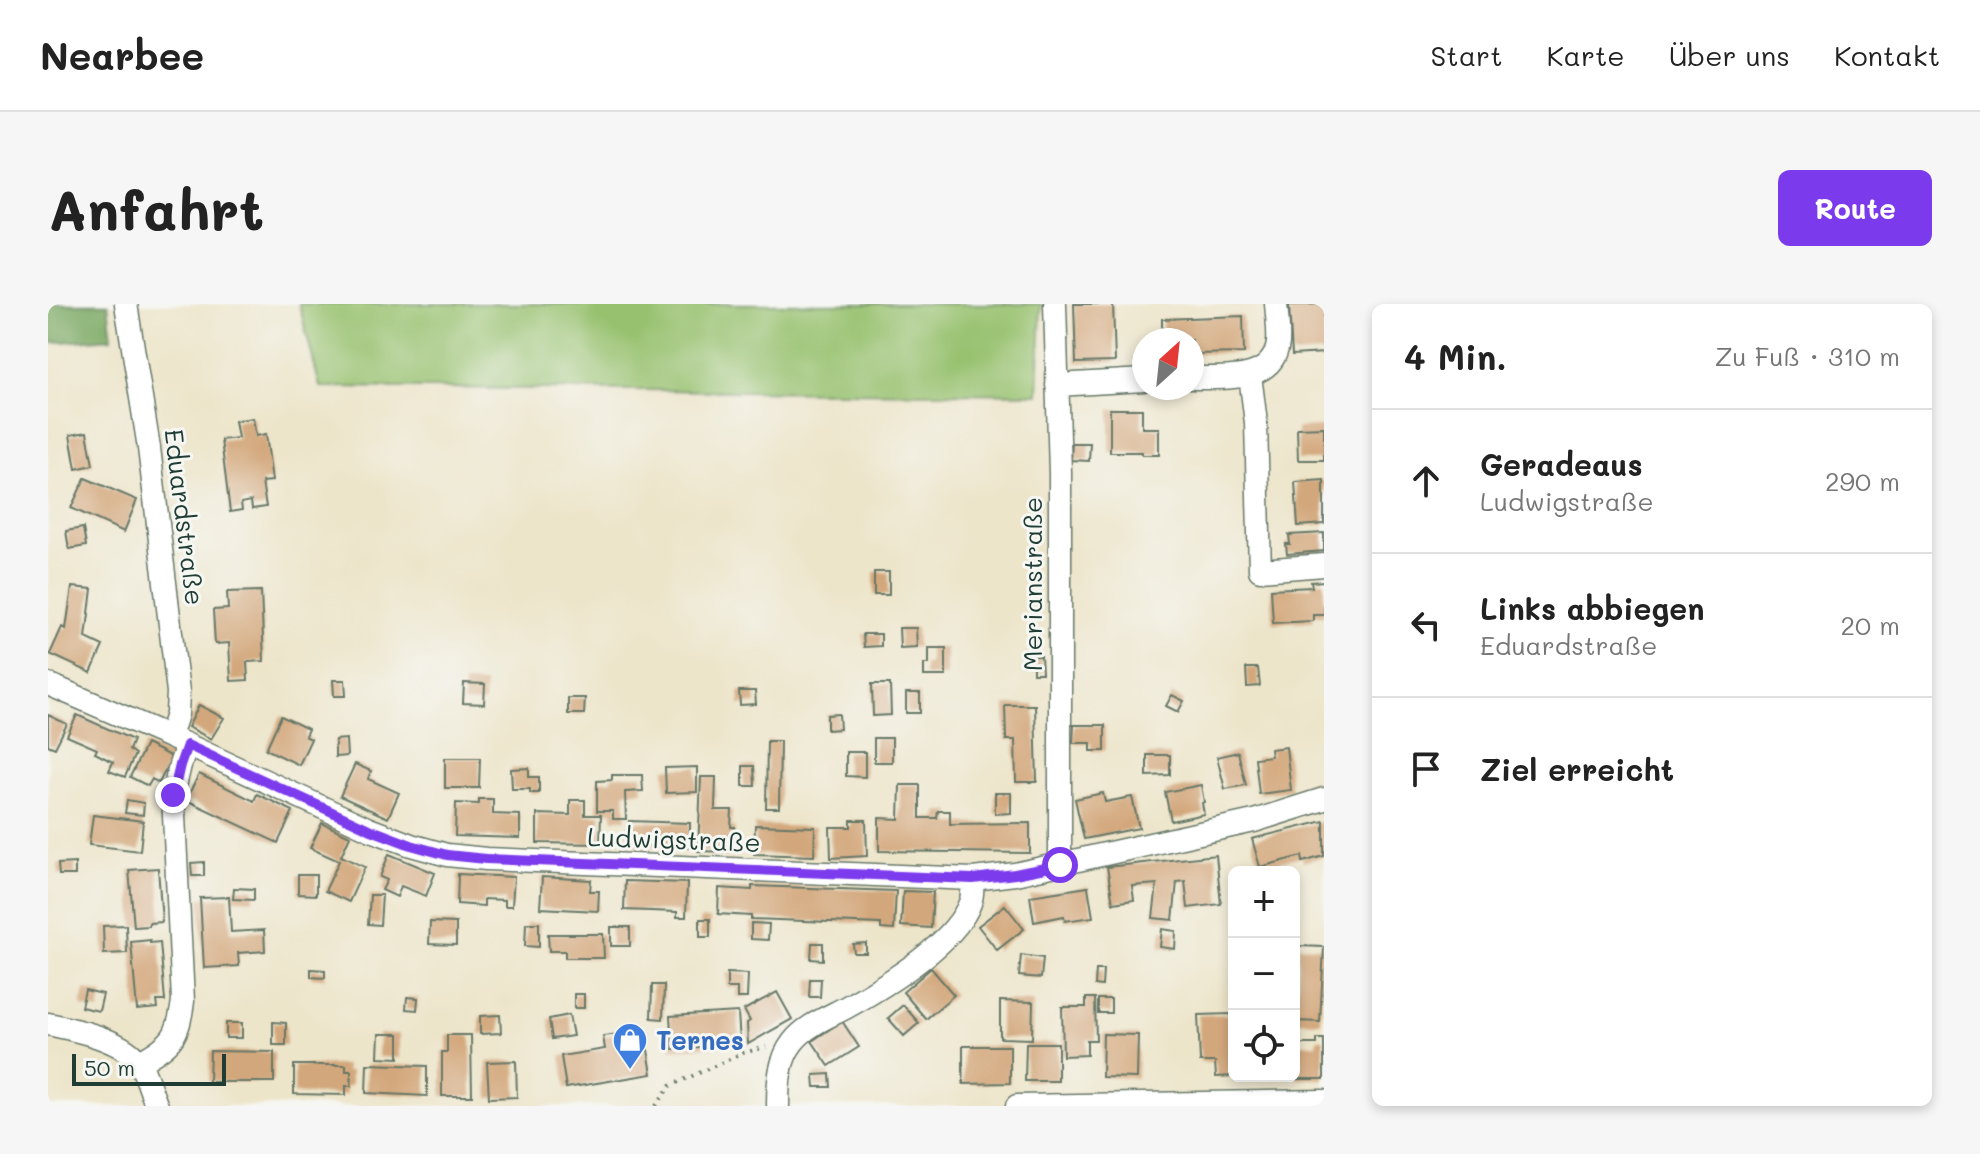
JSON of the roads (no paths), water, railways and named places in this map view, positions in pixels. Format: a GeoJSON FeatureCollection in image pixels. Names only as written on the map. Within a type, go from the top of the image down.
{"type":"FeatureCollection","features":[{"type":"Feature","properties":{"kind":"street","name":"Eduardstraße"},"geometry":{"type":"LineString","coordinates":[[126,304],[149,448],[178,692],[180,765],[173,795],[183,1001],[181,1018],[168,1045],[139,1063]]}},
{"type":"Feature","properties":{"kind":"street","name":"Merianstraße"},"geometry":{"type":"LineString","coordinates":[[1055,304],[1060,504],[1060,865]]}},
{"type":"Feature","properties":{"kind":"street"},"geometry":{"type":"LineString","coordinates":[[1204,377],[1250,375],[1271,360],[1278,346],[1276,304]]}},
{"type":"Feature","properties":{"kind":"street"},"geometry":{"type":"LineString","coordinates":[[1250,375],[1256,423],[1260,570],[1324,565]]}},
{"type":"Feature","properties":{"kind":"street"},"geometry":{"type":"LineString","coordinates":[[1057,385],[1132,381]]}},
{"type":"Feature","properties":{"kind":"street","name":"Ludwigstraße"},"geometry":{"type":"LineString","coordinates":[[48,684],[369,829],[447,855],[486,859],[973,879],[1060,865],[1254,821],[1324,799]]}},
{"type":"Feature","properties":{"kind":"street"},"geometry":{"type":"LineString","coordinates":[[778,1106],[778,1082],[784,1058],[792,1043],[814,1025],[902,972],[953,931],[972,900],[973,879]]}},
{"type":"Feature","properties":{"kind":"street"},"geometry":{"type":"LineString","coordinates":[[48,1024],[108,1041],[125,1050],[139,1063],[157,1106]]}},
{"type":"Feature","properties":{"kind":"street"},"geometry":{"type":"LineString","coordinates":[[1017,1106],[1290,1104],[1324,1101]]}},
{"type":"Feature","properties":{"kind":"place","name":"Ternes"},"geometry":{"type":"Point","coordinates":[630,1071]}}]}
